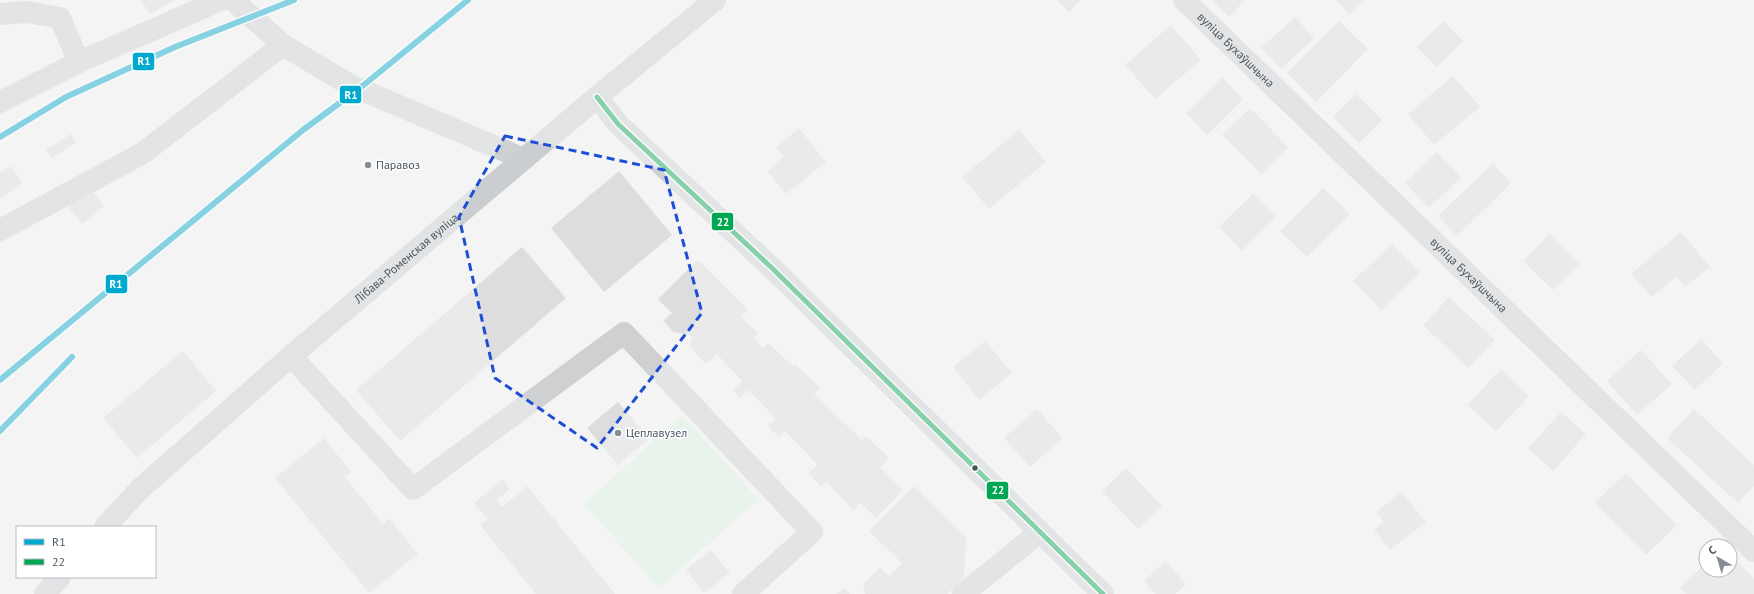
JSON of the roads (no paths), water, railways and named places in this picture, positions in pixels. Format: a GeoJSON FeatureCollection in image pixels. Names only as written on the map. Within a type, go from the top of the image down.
{"type":"FeatureCollection","features":[{"type":"Feature","properties":{"kind":"main road","name":"Лібава-Роменская вуліца"},"geometry":{"type":"LineString","coordinates":[[106,526],[140,489],[291,356],[597,97],[716,0]]}},
{"type":"Feature","properties":{"kind":"main road"},"geometry":{"type":"LineString","coordinates":[[45,594],[59,578]]}},
{"type":"Feature","properties":{"kind":"street"},"geometry":{"type":"LineString","coordinates":[[0,102],[79,62],[221,0]]}},
{"type":"Feature","properties":{"kind":"street"},"geometry":{"type":"LineString","coordinates":[[233,0],[283,45],[350,85],[524,160]]}},
{"type":"Feature","properties":{"kind":"street","name":"вуліца Бухаўшчына"},"geometry":{"type":"LineString","coordinates":[[1184,0],[1754,551]]}},
{"type":"Feature","properties":{"kind":"street"},"geometry":{"type":"LineString","coordinates":[[0,14],[27,12],[60,18],[79,62]]}},
{"type":"Feature","properties":{"kind":"street"},"geometry":{"type":"LineString","coordinates":[[0,230],[143,153],[283,45]]}},
{"type":"Feature","properties":{"kind":"street"},"geometry":{"type":"LineString","coordinates":[[597,97],[618,124],[773,269],[1103,594]]}},
{"type":"Feature","properties":{"kind":"street"},"geometry":{"type":"LineString","coordinates":[[291,356],[414,489],[624,333],[812,532],[743,594]]}},
{"type":"Feature","properties":{"kind":"street"},"geometry":{"type":"LineString","coordinates":[[963,594],[1040,532]]}},
{"type":"Feature","properties":{"kind":"place","name":"Паравоз"},"geometry":{"type":"Point","coordinates":[368,165]}},
{"type":"Feature","properties":{"kind":"place","name":"Цеплавузел"},"geometry":{"type":"Point","coordinates":[618,433]}}]}
